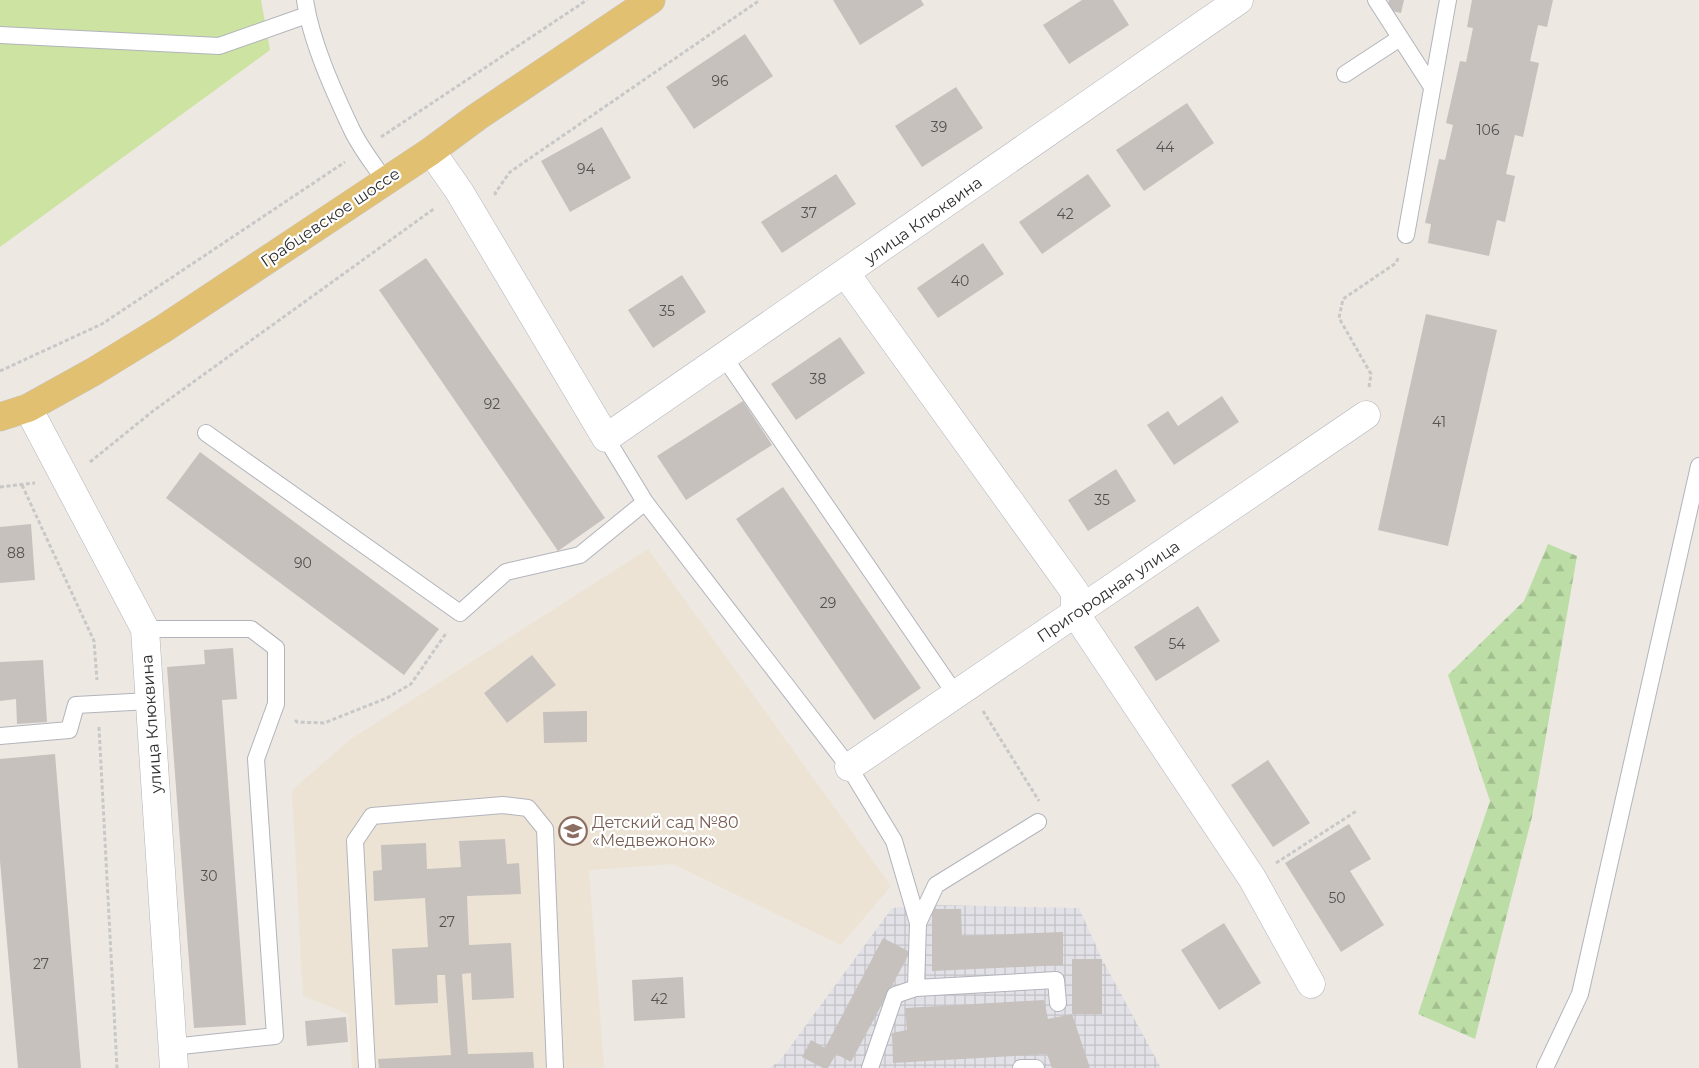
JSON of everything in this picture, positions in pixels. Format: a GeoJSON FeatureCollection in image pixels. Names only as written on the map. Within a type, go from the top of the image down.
{"type":"FeatureCollection","features":[{"type":"Feature","properties":{"kind":"main road","name":"Грабцевское шоссе"},"geometry":{"type":"LineString","coordinates":[[0,417],[28,408],[93,372],[163,329],[384,180],[431,151],[477,117],[651,0]]}},
{"type":"Feature","properties":{"kind":"street","name":"улица Клюквина"},"geometry":{"type":"LineString","coordinates":[[606,438],[846,274],[1239,0]]}},
{"type":"Feature","properties":{"kind":"street"},"geometry":{"type":"LineString","coordinates":[[431,151],[459,191],[606,438]]}},
{"type":"Feature","properties":{"kind":"street"},"geometry":{"type":"LineString","coordinates":[[846,274],[1075,592],[1075,613],[1252,878],[1311,984]]}},
{"type":"Feature","properties":{"kind":"street","name":"улица Клюквина"},"geometry":{"type":"LineString","coordinates":[[28,408],[145,629],[173,1057]]}},
{"type":"Feature","properties":{"kind":"street","name":"Пригородная улица"},"geometry":{"type":"LineString","coordinates":[[849,767],[1366,415]]}},
{"type":"Feature","properties":{"kind":"lane"},"geometry":{"type":"LineString","coordinates":[[1376,0],[1432,87]]}},
{"type":"Feature","properties":{"kind":"lane"},"geometry":{"type":"LineString","coordinates":[[1406,235],[1448,0]]}},
{"type":"Feature","properties":{"kind":"lane"},"geometry":{"type":"LineString","coordinates":[[0,35],[219,46],[306,8],[352,130],[384,180]]}},
{"type":"Feature","properties":{"kind":"lane"},"geometry":{"type":"LineString","coordinates":[[1345,74],[1400,38]]}},
{"type":"Feature","properties":{"kind":"lane"},"geometry":{"type":"LineString","coordinates":[[724,357],[962,691]]}},
{"type":"Feature","properties":{"kind":"lane"},"geometry":{"type":"LineString","coordinates":[[206,433],[460,613],[506,572],[580,555],[645,502]]}},
{"type":"Feature","properties":{"kind":"lane"},"geometry":{"type":"LineString","coordinates":[[606,438],[645,502],[849,767],[894,841],[918,923],[916,988]]}},
{"type":"Feature","properties":{"kind":"lane"},"geometry":{"type":"LineString","coordinates":[[1545,1068],[1580,994],[1699,466]]}},
{"type":"Feature","properties":{"kind":"lane"},"geometry":{"type":"LineString","coordinates":[[145,629],[251,629],[276,648],[276,704],[256,759],[275,1036],[173,1057]]}},
{"type":"Feature","properties":{"kind":"lane"},"geometry":{"type":"LineString","coordinates":[[0,736],[69,730],[76,705],[150,701]]}},
{"type":"Feature","properties":{"kind":"lane"},"geometry":{"type":"LineString","coordinates":[[367,1068],[355,841],[372,816],[502,805],[528,808],[545,829],[555,1068]]}},
{"type":"Feature","properties":{"kind":"lane"},"geometry":{"type":"LineString","coordinates":[[918,923],[936,885],[1038,822]]}},
{"type":"Feature","properties":{"kind":"lane"},"geometry":{"type":"LineString","coordinates":[[870,1068],[895,995],[916,988],[1056,980],[1058,1003]]}},
{"type":"Feature","properties":{"kind":"lane"},"geometry":{"type":"LineString","coordinates":[[1021,1068],[1036,1068]]}},
{"type":"Feature","properties":{"kind":"path"},"geometry":{"type":"LineString","coordinates":[[0,371],[102,324],[587,0]]}},
{"type":"Feature","properties":{"kind":"path"},"geometry":{"type":"LineString","coordinates":[[495,193],[510,172],[760,0]]}},
{"type":"Feature","properties":{"kind":"path"},"geometry":{"type":"LineString","coordinates":[[0,487],[66,481],[153,411],[459,191],[495,193]]}},
{"type":"Feature","properties":{"kind":"path"},"geometry":{"type":"LineString","coordinates":[[495,193],[500,202]]}},
{"type":"Feature","properties":{"kind":"path"},"geometry":{"type":"LineString","coordinates":[[1366,415],[1371,374],[1340,318],[1343,299],[1396,263],[1406,235]]}},
{"type":"Feature","properties":{"kind":"path"},"geometry":{"type":"LineString","coordinates":[[22,484],[94,641],[117,1068]]}},
{"type":"Feature","properties":{"kind":"path"},"geometry":{"type":"LineString","coordinates":[[276,704],[298,722],[324,723],[387,698],[411,684],[460,613]]}},
{"type":"Feature","properties":{"kind":"path"},"geometry":{"type":"LineString","coordinates":[[962,691],[1042,805],[1038,822]]}},
{"type":"Feature","properties":{"kind":"path"},"geometry":{"type":"LineString","coordinates":[[1252,878],[1358,810]]}},
{"type":"Feature","properties":{"kind":"shaded area","name":"Детский сад №80 «Медвежонок»"},"geometry":{"type":"Polygon","coordinates":[[[648,549],[891,886],[841,945],[673,864],[589,870],[604,1068],[352,1068],[348,1014],[303,996],[292,790],[351,739],[648,549]]]}},
{"type":"Feature","properties":{"kind":"shaded area"},"geometry":{"type":"Polygon","coordinates":[[[929,905],[1079,908],[1102,959],[1161,1068],[769,1068],[779,1062],[892,908],[929,905]]]}},
{"type":"Feature","properties":{"kind":"green space"},"geometry":{"type":"Polygon","coordinates":[[[0,0],[261,0],[270,50],[0,247],[0,0]]]}},
{"type":"Feature","properties":{"kind":"green space"},"geometry":{"type":"Polygon","coordinates":[[[1548,544],[1577,556],[1532,817],[1475,1039],[1418,1014],[1490,801],[1448,675],[1524,601],[1548,544]]]}},
{"type":"Feature","properties":{"kind":"building"},"geometry":{"type":"Polygon","coordinates":[[[833,0],[921,0],[924,5],[860,45],[833,0]]]}},
{"type":"Feature","properties":{"kind":"building"},"geometry":{"type":"Polygon","coordinates":[[[1082,0],[1113,0],[1129,25],[1069,64],[1043,25],[1082,0]]]}},
{"type":"Feature","properties":{"kind":"building"},"geometry":{"type":"Polygon","coordinates":[[[1389,0],[1404,0],[1401,13],[1387,10],[1389,0]]]}},
{"type":"Feature","properties":{"kind":"building"},"geometry":{"type":"Polygon","coordinates":[[[1472,0],[1553,0],[1547,27],[1538,25],[1530,61],[1539,63],[1523,137],[1515,135],[1506,174],[1515,176],[1505,222],[1497,220],[1489,256],[1428,243],[1431,224],[1425,223],[1439,159],[1445,160],[1453,125],[1446,123],[1460,61],[1466,62],[1473,28],[1467,27],[1472,0]]]}},
{"type":"Feature","properties":{"kind":"building"},"geometry":{"type":"Polygon","coordinates":[[[745,34],[773,76],[694,129],[666,87],[745,34]]]}},
{"type":"Feature","properties":{"kind":"building"},"geometry":{"type":"Polygon","coordinates":[[[956,87],[983,128],[922,167],[895,126],[956,87]]]}},
{"type":"Feature","properties":{"kind":"building"},"geometry":{"type":"Polygon","coordinates":[[[1187,103],[1214,143],[1144,191],[1116,150],[1187,103]]]}},
{"type":"Feature","properties":{"kind":"building"},"geometry":{"type":"Polygon","coordinates":[[[602,127],[631,178],[570,212],[541,161],[602,127]]]}},
{"type":"Feature","properties":{"kind":"building"},"geometry":{"type":"Polygon","coordinates":[[[836,174],[856,204],[782,253],[761,222],[836,174]]]}},
{"type":"Feature","properties":{"kind":"building"},"geometry":{"type":"Polygon","coordinates":[[[1088,174],[1111,206],[1042,254],[1019,222],[1088,174]]]}},
{"type":"Feature","properties":{"kind":"building"},"geometry":{"type":"Polygon","coordinates":[[[983,243],[1004,274],[938,318],[917,288],[983,243]]]}},
{"type":"Feature","properties":{"kind":"building"},"geometry":{"type":"Polygon","coordinates":[[[426,258],[605,518],[558,551],[379,290],[426,258]]]}},
{"type":"Feature","properties":{"kind":"building"},"geometry":{"type":"Polygon","coordinates":[[[682,275],[706,312],[653,348],[628,310],[682,275]]]}},
{"type":"Feature","properties":{"kind":"building"},"geometry":{"type":"Polygon","coordinates":[[[1426,314],[1497,330],[1448,546],[1378,530],[1426,314]]]}},
{"type":"Feature","properties":{"kind":"building"},"geometry":{"type":"Polygon","coordinates":[[[840,337],[865,373],[796,420],[771,384],[840,337]]]}},
{"type":"Feature","properties":{"kind":"building"},"geometry":{"type":"Polygon","coordinates":[[[1222,396],[1239,422],[1174,465],[1147,425],[1168,411],[1178,426],[1222,396]]]}},
{"type":"Feature","properties":{"kind":"building"},"geometry":{"type":"Polygon","coordinates":[[[743,401],[772,445],[686,500],[657,456],[743,401]]]}},
{"type":"Feature","properties":{"kind":"building"},"geometry":{"type":"Polygon","coordinates":[[[200,452],[439,629],[404,675],[166,498],[200,452]]]}},
{"type":"Feature","properties":{"kind":"building"},"geometry":{"type":"Polygon","coordinates":[[[1116,469],[1136,501],[1088,531],[1068,500],[1116,469]]]}},
{"type":"Feature","properties":{"kind":"building"},"geometry":{"type":"Polygon","coordinates":[[[783,487],[921,688],[874,720],[736,519],[783,487]]]}},
{"type":"Feature","properties":{"kind":"building"},"geometry":{"type":"Polygon","coordinates":[[[31,524],[35,580],[0,583],[0,527],[31,524]]]}},
{"type":"Feature","properties":{"kind":"building"},"geometry":{"type":"Polygon","coordinates":[[[1198,606],[1220,641],[1156,681],[1134,647],[1198,606]]]}},
{"type":"Feature","properties":{"kind":"building"},"geometry":{"type":"Polygon","coordinates":[[[233,648],[237,699],[222,700],[246,1025],[194,1028],[167,667],[205,664],[204,650],[233,648]]]}},
{"type":"Feature","properties":{"kind":"building"},"geometry":{"type":"Polygon","coordinates":[[[532,655],[556,685],[507,723],[484,693],[532,655]]]}},
{"type":"Feature","properties":{"kind":"building"},"geometry":{"type":"Polygon","coordinates":[[[43,660],[47,722],[17,724],[16,699],[0,701],[0,662],[43,660]]]}},
{"type":"Feature","properties":{"kind":"building"},"geometry":{"type":"Polygon","coordinates":[[[587,711],[587,742],[544,743],[543,712],[587,711]]]}},
{"type":"Feature","properties":{"kind":"building"},"geometry":{"type":"Polygon","coordinates":[[[55,754],[81,1068],[18,1068],[0,861],[0,759],[55,754]]]}},
{"type":"Feature","properties":{"kind":"building"},"geometry":{"type":"Polygon","coordinates":[[[1268,760],[1310,823],[1273,847],[1231,785],[1268,760]]]}},
{"type":"Feature","properties":{"kind":"building"},"geometry":{"type":"Polygon","coordinates":[[[1349,824],[1371,859],[1350,871],[1384,925],[1341,952],[1285,863],[1349,824]]]}},
{"type":"Feature","properties":{"kind":"building"},"geometry":{"type":"Polygon","coordinates":[[[505,839],[507,864],[519,863],[521,894],[467,896],[469,945],[511,943],[514,998],[472,1000],[471,973],[462,974],[468,1054],[533,1052],[534,1068],[379,1068],[378,1059],[451,1055],[445,975],[437,975],[438,1003],[395,1005],[392,949],[428,947],[425,898],[374,901],[373,871],[382,870],[381,845],[426,843],[427,869],[461,867],[459,841],[505,839]]]}},
{"type":"Feature","properties":{"kind":"building"},"geometry":{"type":"Polygon","coordinates":[[[932,909],[961,909],[962,936],[1063,932],[1063,965],[932,971],[932,909]]]}},
{"type":"Feature","properties":{"kind":"building"},"geometry":{"type":"Polygon","coordinates":[[[1224,923],[1261,983],[1219,1010],[1181,950],[1224,923]]]}},
{"type":"Feature","properties":{"kind":"building"},"geometry":{"type":"Polygon","coordinates":[[[883,938],[910,952],[851,1062],[836,1054],[828,1068],[823,1068],[802,1057],[811,1040],[825,1048],[883,938]]]}},
{"type":"Feature","properties":{"kind":"building"},"geometry":{"type":"Polygon","coordinates":[[[1072,959],[1102,959],[1102,1014],[1072,1014],[1072,959]]]}},
{"type":"Feature","properties":{"kind":"building"},"geometry":{"type":"Polygon","coordinates":[[[683,977],[685,1018],[634,1021],[632,980],[683,977]]]}},
{"type":"Feature","properties":{"kind":"building"},"geometry":{"type":"Polygon","coordinates":[[[1044,1000],[1048,1019],[1072,1014],[1090,1068],[1052,1068],[1047,1054],[893,1063],[892,1033],[907,1030],[905,1008],[1044,1000]]]}},
{"type":"Feature","properties":{"kind":"building"},"geometry":{"type":"Polygon","coordinates":[[[346,1017],[348,1042],[307,1046],[305,1021],[346,1017]]]}},
{"type":"Feature","properties":{"kind":"place","name":"Детский сад №80 «Медвежонок»"},"geometry":{"type":"Point","coordinates":[573,831]}}]}
